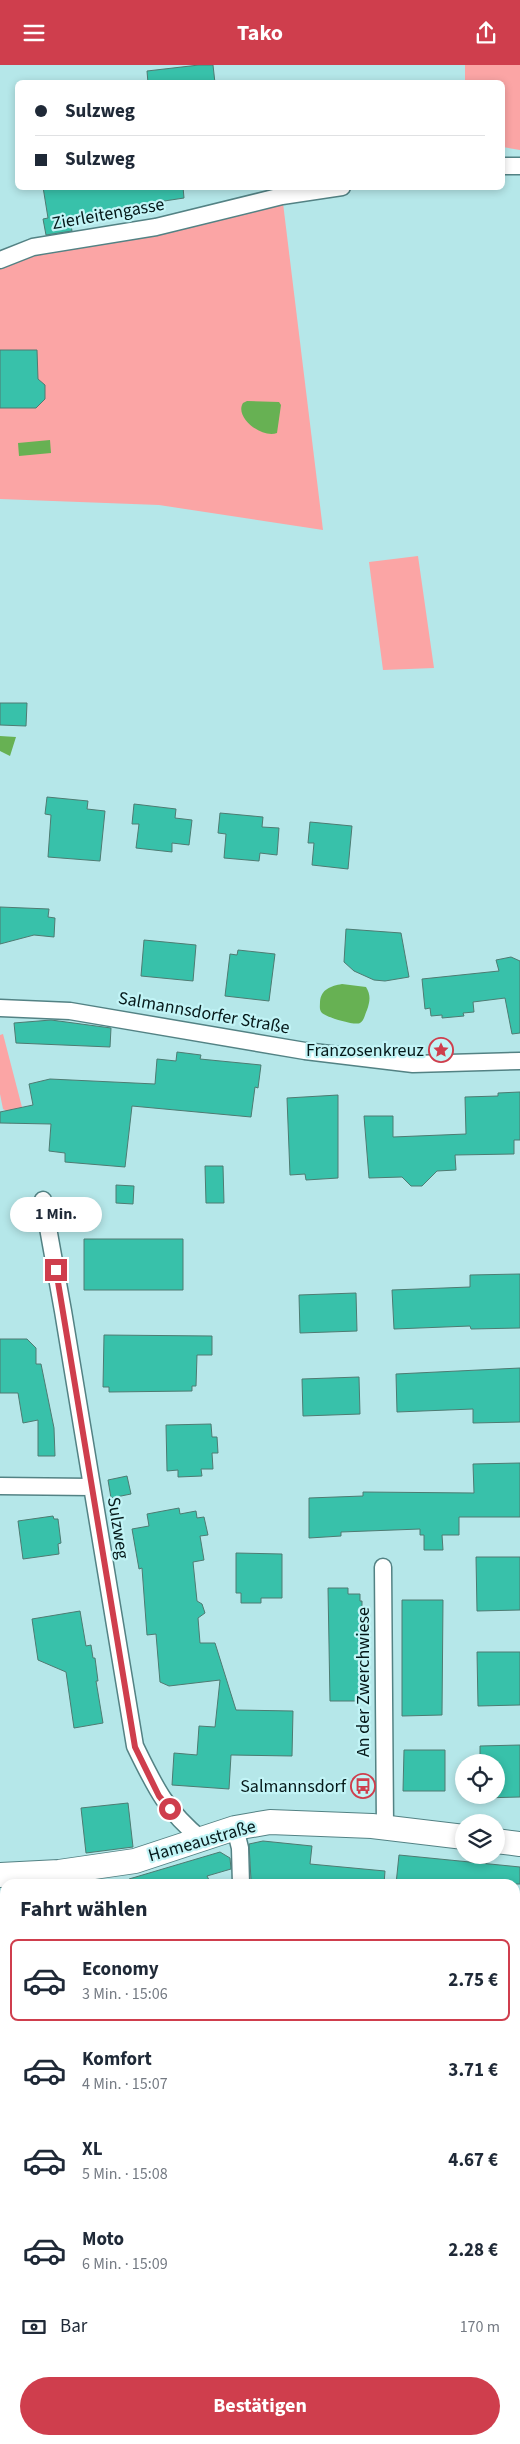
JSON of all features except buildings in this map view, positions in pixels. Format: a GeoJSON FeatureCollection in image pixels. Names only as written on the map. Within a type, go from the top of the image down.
{"type":"FeatureCollection","features":[{"type":"Feature","properties":{"kind":"main road","name":"Hameaustraße"},"geometry":{"type":"LineString","coordinates":[[0,1875],[59,1872],[112,1865],[156,1855],[235,1828],[270,1822],[385,1827],[455,1836]]}},
{"type":"Feature","properties":{"kind":"main road"},"geometry":{"type":"LineString","coordinates":[[505,1842],[520,1844]]}},
{"type":"Feature","properties":{"kind":"street"},"geometry":{"type":"LineString","coordinates":[[505,166],[520,166]]}},
{"type":"Feature","properties":{"kind":"street","name":"Zierleitengasse"},"geometry":{"type":"LineString","coordinates":[[0,260],[34,247],[156,227],[282,196],[322,190]]}},
{"type":"Feature","properties":{"kind":"street","name":"Salmannsdorfer Straße"},"geometry":{"type":"LineString","coordinates":[[0,1008],[70,1011],[305,1051],[413,1064],[520,1061]]}},
{"type":"Feature","properties":{"kind":"street","name":"Sulzweg"},"geometry":{"type":"LineString","coordinates":[[43,1200],[135,1747],[159,1796],[180,1822],[202,1840]]}},
{"type":"Feature","properties":{"kind":"street"},"geometry":{"type":"LineString","coordinates":[[0,1486],[91,1487]]}},
{"type":"Feature","properties":{"kind":"street","name":"An der Zwerchwiese"},"geometry":{"type":"LineString","coordinates":[[383,1567],[385,1827]]}},
{"type":"Feature","properties":{"kind":"street"},"geometry":{"type":"LineString","coordinates":[[235,1828],[240,1848],[241,1879]]}},
{"type":"Feature","properties":{"kind":"shaded area"},"geometry":{"type":"Polygon","coordinates":[[[465,65],[520,65],[520,150],[505,147],[505,80],[465,80],[465,65]]]}},
{"type":"Feature","properties":{"kind":"shaded area"},"geometry":{"type":"Polygon","coordinates":[[[283,203],[323,530],[159,505],[0,499],[0,268],[35,251],[283,203]]]}},
{"type":"Feature","properties":{"kind":"shaded area"},"geometry":{"type":"Polygon","coordinates":[[[247,401],[279,402],[281,405],[277,433],[264,433],[251,426],[242,414],[241,409],[243,403],[247,401]]]}},
{"type":"Feature","properties":{"kind":"shaded area"},"geometry":{"type":"Polygon","coordinates":[[[50,440],[51,453],[19,456],[18,443],[50,440]]]}},
{"type":"Feature","properties":{"kind":"shaded area"},"geometry":{"type":"Polygon","coordinates":[[[418,556],[434,668],[383,670],[369,562],[418,556]]]}},
{"type":"Feature","properties":{"kind":"shaded area"},"geometry":{"type":"Polygon","coordinates":[[[0,736],[16,737],[10,756],[0,751],[0,736]]]}},
{"type":"Feature","properties":{"kind":"shaded area"},"geometry":{"type":"Polygon","coordinates":[[[342,984],[366,987],[368,990],[369,1004],[360,1023],[334,1019],[320,1011],[321,998],[324,991],[330,987],[342,984]]]}},
{"type":"Feature","properties":{"kind":"shaded area"},"geometry":{"type":"Polygon","coordinates":[[[3,1034],[23,1111],[10,1124],[7,1111],[3,1109],[0,1094],[0,1035],[3,1034]]]}},
{"type":"Feature","properties":{"kind":"place","name":"Franzosenkreuz"},"geometry":{"type":"Point","coordinates":[441,1050]}},
{"type":"Feature","properties":{"kind":"place","name":"Salmannsdorf"},"geometry":{"type":"Point","coordinates":[363,1786]}},
{"type":"Feature","properties":{"kind":"route"},"geometry":{"type":"LineString","coordinates":[[56,1270],[135,1747],[159,1796],[170,1809]]}}]}
